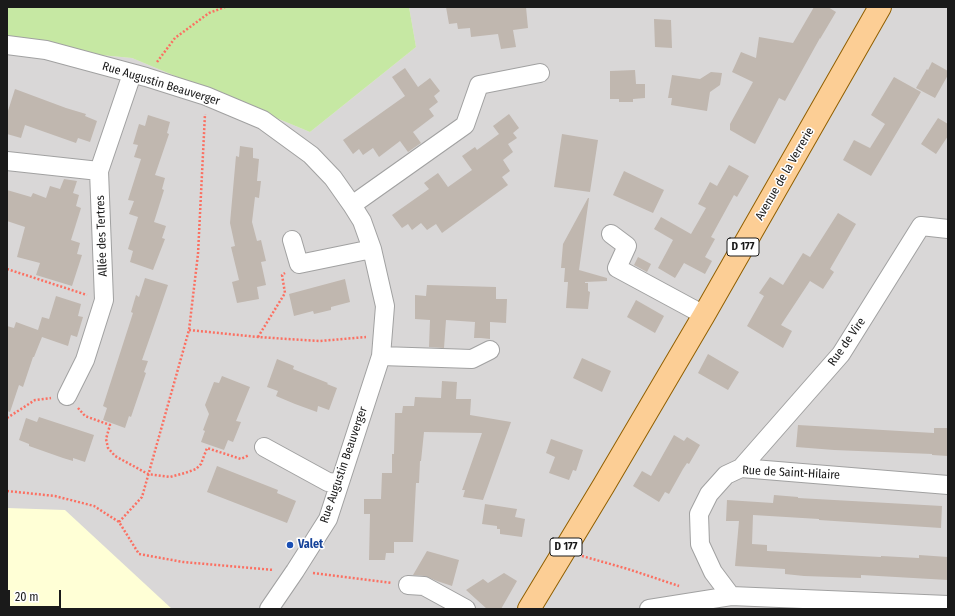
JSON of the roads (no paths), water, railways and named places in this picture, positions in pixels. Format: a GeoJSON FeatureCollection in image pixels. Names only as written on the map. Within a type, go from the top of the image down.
{"type":"FeatureCollection","features":[{"type":"Feature","properties":{"kind":"main road","name":"Avenue de la Verrerie"},"geometry":{"type":"LineString","coordinates":[[529,609],[704,315],[880,7]]}},
{"type":"Feature","properties":{"kind":"main road","name":"Avenue de la Verrerie"},"geometry":{"type":"LineString","coordinates":[[547,609],[604,485]]}},
{"type":"Feature","properties":{"kind":"street","name":"Rue Augustin Beauverger"},"geometry":{"type":"LineString","coordinates":[[7,45],[46,50],[139,76],[206,96],[263,120],[311,155],[333,178],[352,204],[362,221],[372,249],[385,306],[380,356],[328,518],[269,609]]}},
{"type":"Feature","properties":{"kind":"street"},"geometry":{"type":"LineString","coordinates":[[352,204],[465,125],[479,85],[540,73]]}},
{"type":"Feature","properties":{"kind":"street","name":"Allée des Tertres"},"geometry":{"type":"LineString","coordinates":[[67,396],[85,360],[104,300],[99,171],[139,76]]}},
{"type":"Feature","properties":{"kind":"street"},"geometry":{"type":"LineString","coordinates":[[7,161],[99,171]]}},
{"type":"Feature","properties":{"kind":"street","name":"Rue de Vire"},"geometry":{"type":"LineString","coordinates":[[741,468],[841,354],[921,226],[948,229]]}},
{"type":"Feature","properties":{"kind":"street"},"geometry":{"type":"LineString","coordinates":[[611,234],[626,246],[617,268],[704,315]]}},
{"type":"Feature","properties":{"kind":"street"},"geometry":{"type":"LineString","coordinates":[[292,240],[299,264],[372,249]]}},
{"type":"Feature","properties":{"kind":"street"},"geometry":{"type":"LineString","coordinates":[[380,356],[472,359],[490,350]]}},
{"type":"Feature","properties":{"kind":"street"},"geometry":{"type":"LineString","coordinates":[[264,447],[328,482],[339,483]]}},
{"type":"Feature","properties":{"kind":"street","name":"Rue de Saint-Hilaire"},"geometry":{"type":"LineString","coordinates":[[731,596],[713,572],[700,544],[699,514],[709,494],[726,475],[741,468],[948,485]]}},
{"type":"Feature","properties":{"kind":"street"},"geometry":{"type":"LineString","coordinates":[[408,585],[424,586],[466,609]]}},
{"type":"Feature","properties":{"kind":"street"},"geometry":{"type":"LineString","coordinates":[[649,609],[731,596],[948,605]]}},
{"type":"Feature","properties":{"kind":"place","name":"Valet"},"geometry":{"type":"Point","coordinates":[290,545]}}]}
